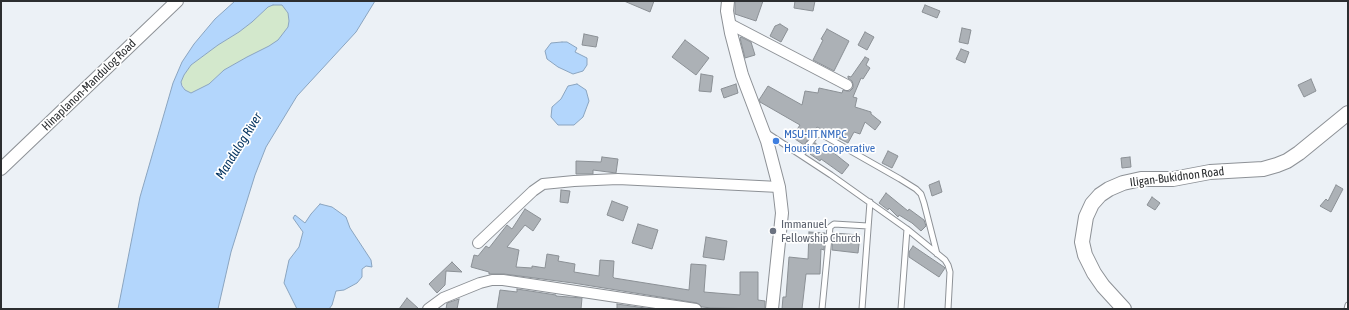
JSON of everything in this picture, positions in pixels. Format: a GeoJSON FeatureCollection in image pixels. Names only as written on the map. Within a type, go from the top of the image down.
{"type":"FeatureCollection","features":[{"type":"Feature","properties":{"kind":"main road","name":"Iligan-Bukidnon Road"},"geometry":{"type":"LineString","coordinates":[[1124,309],[1103,286],[1094,272],[1085,255],[1082,242],[1086,218],[1092,204],[1100,195],[1123,183],[1142,180],[1173,179],[1210,172],[1263,169],[1277,165],[1287,161],[1299,153],[1348,113]]}},
{"type":"Feature","properties":{"kind":"street","name":"Hinaplanon-Mandulog Road"},"geometry":{"type":"LineString","coordinates":[[1,169],[177,1]]}},
{"type":"Feature","properties":{"kind":"street"},"geometry":{"type":"LineString","coordinates":[[728,1],[727,11],[742,74],[764,132],[780,187],[782,213],[772,309]]}},
{"type":"Feature","properties":{"kind":"street"},"geometry":{"type":"LineString","coordinates":[[730,24],[847,86]]}},
{"type":"Feature","properties":{"kind":"street"},"geometry":{"type":"LineString","coordinates":[[478,243],[533,191],[543,184],[618,179],[780,187]]}},
{"type":"Feature","properties":{"kind":"street"},"geometry":{"type":"LineString","coordinates":[[428,309],[443,298],[480,283],[492,280],[511,281],[696,309]]}},
{"type":"Feature","properties":{"kind":"lane"},"geometry":{"type":"LineString","coordinates":[[764,132],[870,202],[945,260],[950,272],[948,309]]}},
{"type":"Feature","properties":{"kind":"lane"},"geometry":{"type":"LineString","coordinates":[[801,155],[816,135],[821,134],[900,179],[916,190],[921,194],[938,254]]}},
{"type":"Feature","properties":{"kind":"lane"},"geometry":{"type":"LineString","coordinates":[[862,309],[870,202]]}},
{"type":"Feature","properties":{"kind":"lane"},"geometry":{"type":"LineString","coordinates":[[822,309],[830,227],[834,224],[868,226]]}},
{"type":"Feature","properties":{"kind":"lane"},"geometry":{"type":"LineString","coordinates":[[901,309],[907,230]]}},
{"type":"Feature","properties":{"kind":"lane"},"geometry":{"type":"LineString","coordinates":[[1347,309],[1348,305]]}},
{"type":"Feature","properties":{"kind":"green space"},"geometry":{"type":"Polygon","coordinates":[[[273,5],[282,5],[288,13],[288,27],[278,41],[224,70],[209,84],[191,93],[185,90],[181,82],[191,65],[239,32],[268,7],[273,5]]]}},
{"type":"Feature","properties":{"kind":"water","name":"Mandulog River"},"geometry":{"type":"Polygon","coordinates":[[[235,1],[375,1],[356,32],[297,96],[266,147],[255,175],[231,252],[218,309],[118,309],[140,197],[173,83],[182,62],[194,44],[215,19],[235,1]],[[273,5],[268,7],[239,32],[191,65],[181,82],[185,90],[191,93],[209,84],[224,70],[278,40],[288,27],[289,21],[288,13],[282,5],[273,5]]]}},
{"type":"Feature","properties":{"kind":"water"},"geometry":{"type":"Polygon","coordinates":[[[567,42],[577,48],[575,52],[587,58],[587,65],[583,71],[573,74],[558,67],[547,59],[545,51],[551,43],[567,42]]]}},
{"type":"Feature","properties":{"kind":"water"},"geometry":{"type":"Polygon","coordinates":[[[577,84],[586,90],[589,101],[583,117],[574,125],[558,125],[551,117],[552,107],[561,99],[568,86],[577,84]]]}},
{"type":"Feature","properties":{"kind":"water"},"geometry":{"type":"Polygon","coordinates":[[[320,204],[332,207],[346,217],[350,228],[371,260],[372,267],[366,266],[362,269],[362,277],[357,283],[344,290],[336,291],[332,305],[329,309],[297,309],[284,283],[289,260],[299,247],[303,232],[293,218],[295,215],[305,223],[320,204]]]}},
{"type":"Feature","properties":{"kind":"building"},"geometry":{"type":"Polygon","coordinates":[[[624,1],[654,1],[650,12],[624,1]]]}},
{"type":"Feature","properties":{"kind":"building"},"geometry":{"type":"Polygon","coordinates":[[[735,1],[763,1],[756,21],[735,14],[735,1]]]}},
{"type":"Feature","properties":{"kind":"building"},"geometry":{"type":"Polygon","coordinates":[[[795,1],[815,1],[813,11],[794,8],[795,1]]]}},
{"type":"Feature","properties":{"kind":"building"},"geometry":{"type":"Polygon","coordinates":[[[925,5],[940,11],[937,18],[922,12],[925,5]]]}},
{"type":"Feature","properties":{"kind":"building"},"geometry":{"type":"Polygon","coordinates":[[[780,24],[788,29],[781,42],[770,36],[775,26],[780,24]]]}},
{"type":"Feature","properties":{"kind":"building"},"geometry":{"type":"Polygon","coordinates":[[[962,28],[971,30],[968,44],[959,42],[962,28]]]}},
{"type":"Feature","properties":{"kind":"building"},"geometry":{"type":"Polygon","coordinates":[[[827,29],[849,41],[834,71],[813,60],[823,40],[821,39],[827,29]]]}},
{"type":"Feature","properties":{"kind":"building"},"geometry":{"type":"Polygon","coordinates":[[[865,32],[874,37],[867,50],[858,45],[865,32]]]}},
{"type":"Feature","properties":{"kind":"building"},"geometry":{"type":"Polygon","coordinates":[[[584,34],[598,37],[596,47],[582,45],[584,34]]]}},
{"type":"Feature","properties":{"kind":"building"},"geometry":{"type":"Polygon","coordinates":[[[741,37],[751,42],[755,55],[745,58],[741,37]]]}},
{"type":"Feature","properties":{"kind":"building"},"geometry":{"type":"Polygon","coordinates":[[[685,40],[709,58],[696,75],[672,57],[685,40]]]}},
{"type":"Feature","properties":{"kind":"building"},"geometry":{"type":"Polygon","coordinates":[[[961,49],[969,52],[965,63],[956,59],[961,49]]]}},
{"type":"Feature","properties":{"kind":"building"},"geometry":{"type":"Polygon","coordinates":[[[865,57],[869,59],[866,65],[870,68],[863,79],[861,78],[853,97],[857,98],[855,107],[871,112],[871,114],[881,122],[875,130],[865,122],[860,134],[854,132],[848,143],[817,127],[804,145],[792,137],[800,125],[759,100],[768,86],[802,105],[805,91],[818,93],[819,88],[842,93],[843,90],[850,91],[853,88],[853,84],[848,76],[851,77],[865,57]]]}},
{"type":"Feature","properties":{"kind":"building"},"geometry":{"type":"Polygon","coordinates":[[[701,74],[713,76],[711,92],[699,91],[701,74]]]}},
{"type":"Feature","properties":{"kind":"building"},"geometry":{"type":"Polygon","coordinates":[[[1311,79],[1316,91],[1304,97],[1298,85],[1311,79]]]}},
{"type":"Feature","properties":{"kind":"building"},"geometry":{"type":"Polygon","coordinates":[[[736,84],[738,93],[724,98],[721,89],[736,84]]]}},
{"type":"Feature","properties":{"kind":"building"},"geometry":{"type":"Polygon","coordinates":[[[815,143],[828,152],[830,150],[849,165],[842,174],[821,159],[820,161],[810,154],[812,151],[810,149],[815,143]]]}},
{"type":"Feature","properties":{"kind":"building"},"geometry":{"type":"Polygon","coordinates":[[[888,151],[898,156],[892,168],[882,163],[888,151]]]}},
{"type":"Feature","properties":{"kind":"building"},"geometry":{"type":"Polygon","coordinates":[[[602,157],[618,159],[616,173],[593,170],[593,174],[576,174],[576,161],[601,162],[602,157]]]}},
{"type":"Feature","properties":{"kind":"building"},"geometry":{"type":"Polygon","coordinates":[[[1130,157],[1131,167],[1122,168],[1121,158],[1130,157]]]}},
{"type":"Feature","properties":{"kind":"building"},"geometry":{"type":"Polygon","coordinates":[[[939,181],[942,192],[932,196],[929,185],[939,181]]]}},
{"type":"Feature","properties":{"kind":"building"},"geometry":{"type":"Polygon","coordinates":[[[1336,185],[1343,189],[1331,212],[1320,206],[1326,199],[1328,201],[1336,185]]]}},
{"type":"Feature","properties":{"kind":"building"},"geometry":{"type":"Polygon","coordinates":[[[561,190],[570,191],[568,203],[560,202],[561,190]]]}},
{"type":"Feature","properties":{"kind":"building"},"geometry":{"type":"Polygon","coordinates":[[[886,193],[908,211],[909,209],[924,220],[926,226],[921,231],[912,223],[899,215],[898,217],[889,208],[888,210],[879,203],[886,193]]]}},
{"type":"Feature","properties":{"kind":"building"},"geometry":{"type":"Polygon","coordinates":[[[1152,197],[1160,203],[1155,210],[1147,205],[1152,197]]]}},
{"type":"Feature","properties":{"kind":"building"},"geometry":{"type":"Polygon","coordinates":[[[612,201],[628,207],[623,221],[607,215],[612,201]]]}},
{"type":"Feature","properties":{"kind":"building"},"geometry":{"type":"Polygon","coordinates":[[[525,209],[541,219],[533,231],[525,225],[507,247],[519,250],[516,267],[532,268],[532,266],[545,268],[547,254],[559,256],[558,261],[575,264],[574,272],[599,276],[600,260],[614,261],[614,278],[689,290],[691,264],[706,265],[704,292],[740,295],[740,272],[758,272],[758,300],[765,301],[765,309],[702,307],[697,303],[573,283],[504,274],[489,274],[489,272],[471,267],[474,255],[478,256],[486,246],[489,248],[507,225],[512,229],[525,209]]]}},
{"type":"Feature","properties":{"kind":"building"},"geometry":{"type":"Polygon","coordinates":[[[638,224],[658,230],[652,249],[632,243],[638,224]]]}},
{"type":"Feature","properties":{"kind":"building"},"geometry":{"type":"Polygon","coordinates":[[[809,232],[825,233],[824,250],[821,249],[820,274],[806,274],[802,309],[782,309],[783,297],[786,297],[789,257],[808,259],[809,232]]]}},
{"type":"Feature","properties":{"kind":"building"},"geometry":{"type":"Polygon","coordinates":[[[833,233],[860,235],[858,253],[832,250],[833,233]]]}},
{"type":"Feature","properties":{"kind":"building"},"geometry":{"type":"Polygon","coordinates":[[[706,237],[727,241],[724,260],[703,257],[706,237]]]}},
{"type":"Feature","properties":{"kind":"building"},"geometry":{"type":"Polygon","coordinates":[[[913,246],[945,268],[939,277],[909,257],[909,252],[913,246]]]}},
{"type":"Feature","properties":{"kind":"building"},"geometry":{"type":"Polygon","coordinates":[[[452,262],[462,272],[446,271],[445,285],[437,293],[429,284],[452,262]]]}},
{"type":"Feature","properties":{"kind":"building"},"geometry":{"type":"Polygon","coordinates":[[[517,289],[556,296],[582,298],[581,309],[497,309],[500,290],[517,292],[517,289]]]}},
{"type":"Feature","properties":{"kind":"building"},"geometry":{"type":"Polygon","coordinates":[[[407,298],[419,309],[399,309],[407,298]]]}},
{"type":"Feature","properties":{"kind":"building"},"geometry":{"type":"Polygon","coordinates":[[[459,299],[457,309],[446,309],[447,303],[459,299]]]}},
{"type":"Feature","properties":{"kind":"building"},"geometry":{"type":"Polygon","coordinates":[[[617,304],[652,309],[617,309],[617,304]]]}},
{"type":"Feature","properties":{"kind":"place","name":"MSU-IIT NMPC Housing Cooperative"},"geometry":{"type":"Point","coordinates":[776,141]}},
{"type":"Feature","properties":{"kind":"place","name":"Immanuel Fellowship Church"},"geometry":{"type":"Point","coordinates":[773,231]}}]}
